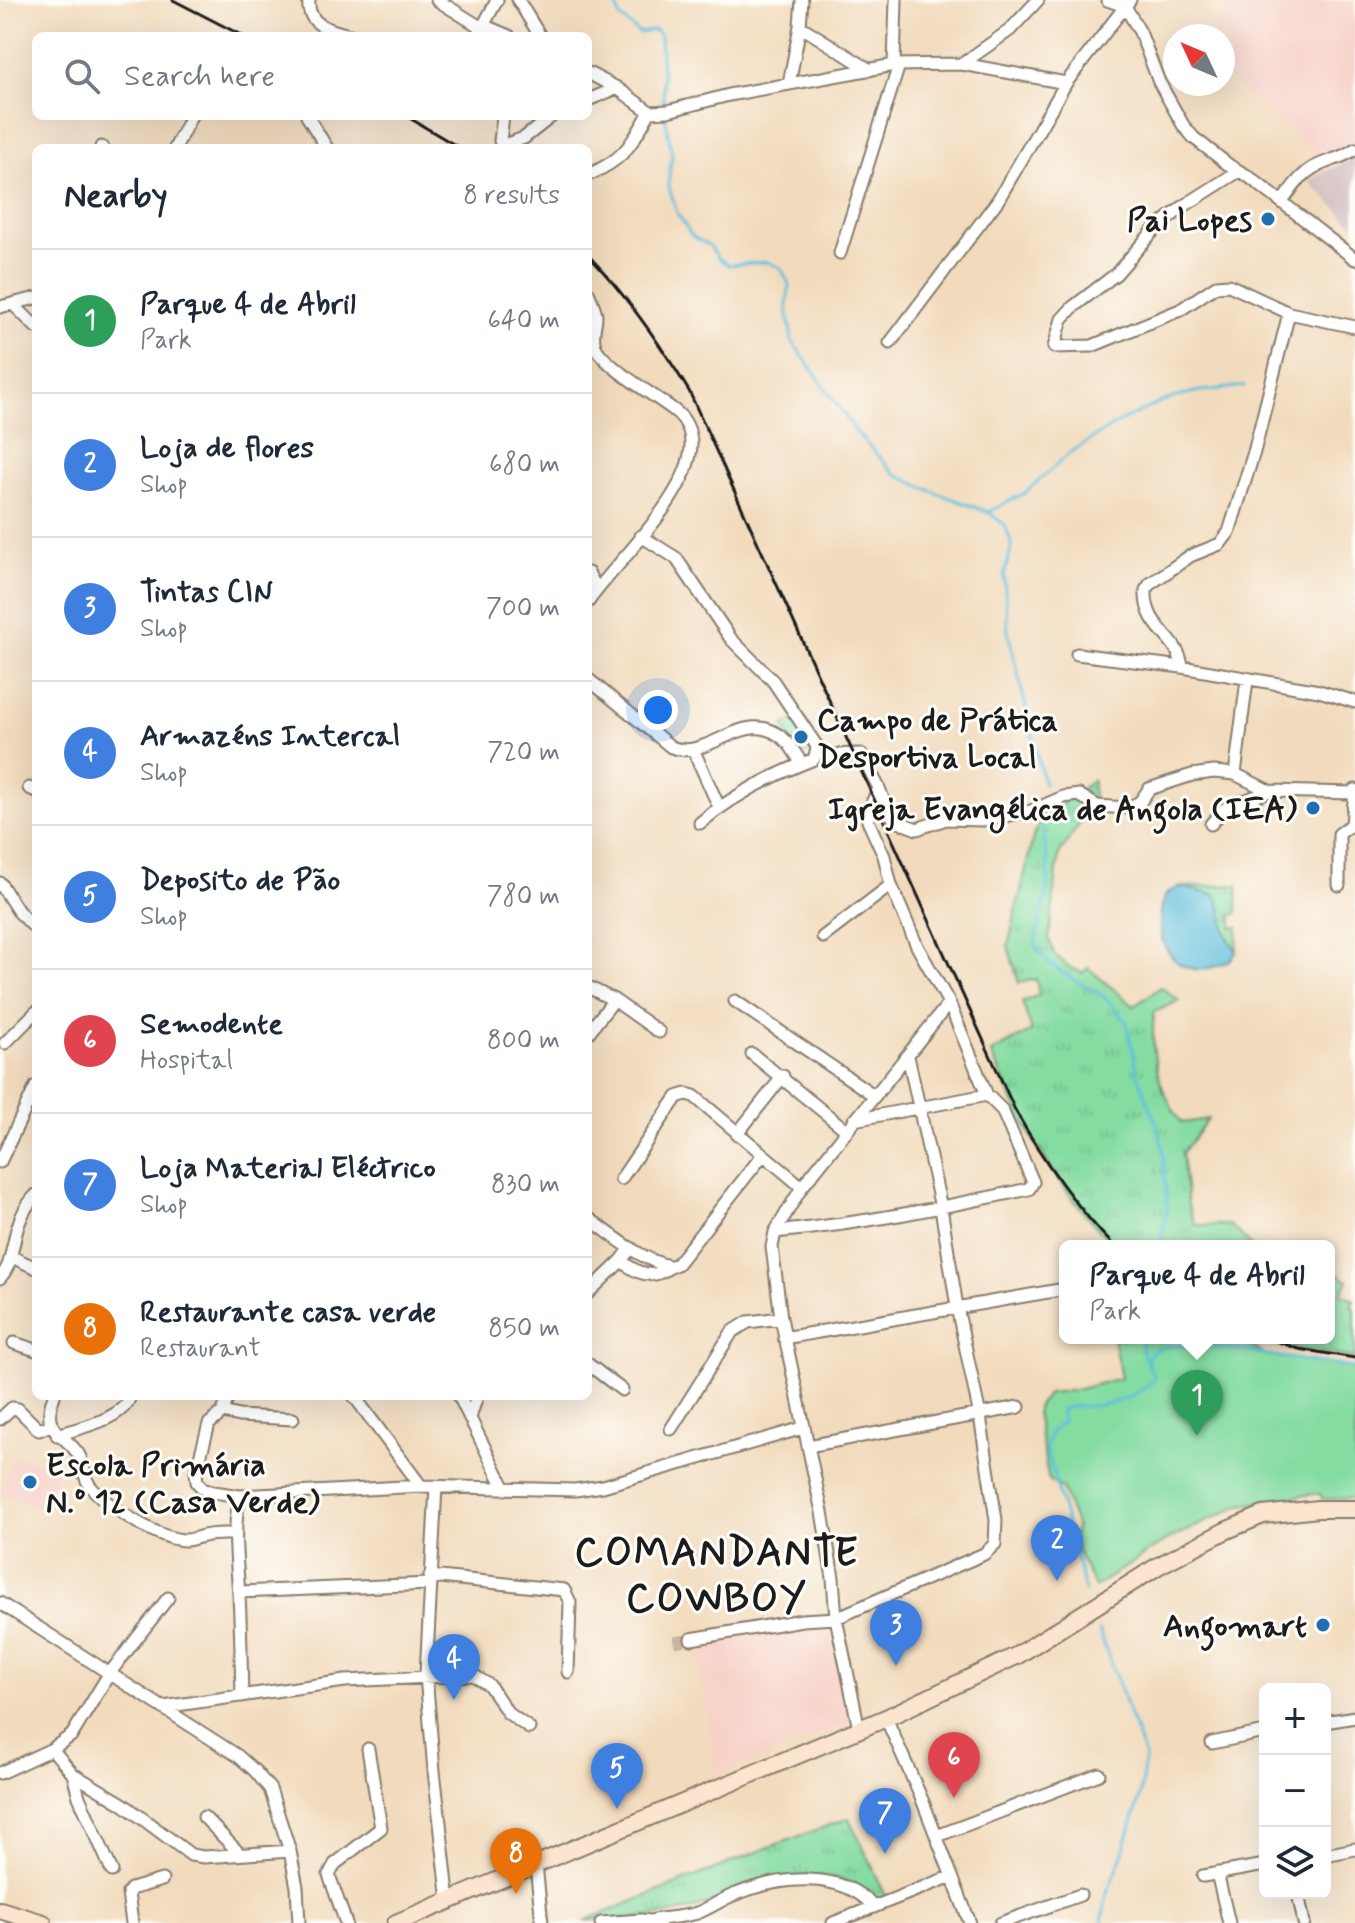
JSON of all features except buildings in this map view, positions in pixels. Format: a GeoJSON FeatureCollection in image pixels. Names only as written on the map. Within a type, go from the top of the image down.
{"type":"FeatureCollection","features":[{"type":"Feature","properties":{"kind":"main road"},"geometry":{"type":"LineString","coordinates":[[396,1923],[886,1718],[1018,1655],[1158,1566],[1225,1531],[1263,1515],[1318,1509],[1355,1509]]}},
{"type":"Feature","properties":{"kind":"main road"},"geometry":{"type":"LineString","coordinates":[[0,1910],[43,1923]]}},
{"type":"Feature","properties":{"kind":"street"},"geometry":{"type":"LineString","coordinates":[[309,0],[308,7],[313,19],[324,28],[339,32]]}},
{"type":"Feature","properties":{"kind":"street"},"geometry":{"type":"LineString","coordinates":[[437,0],[476,32]]}},
{"type":"Feature","properties":{"kind":"street"},"geometry":{"type":"LineString","coordinates":[[478,32],[497,0]]}},
{"type":"Feature","properties":{"kind":"street"},"geometry":{"type":"LineString","coordinates":[[518,0],[538,32]]}},
{"type":"Feature","properties":{"kind":"street"},"geometry":{"type":"LineString","coordinates":[[789,84],[802,0]]}},
{"type":"Feature","properties":{"kind":"street"},"geometry":{"type":"LineString","coordinates":[[840,253],[896,65],[896,0]]}},
{"type":"Feature","properties":{"kind":"street"},"geometry":{"type":"LineString","coordinates":[[962,64],[1010,30],[1038,0]]}},
{"type":"Feature","properties":{"kind":"street"},"geometry":{"type":"LineString","coordinates":[[1107,0],[1128,3]]}},
{"type":"Feature","properties":{"kind":"street"},"geometry":{"type":"LineString","coordinates":[[890,343],[998,200],[1066,83],[1128,3]]}},
{"type":"Feature","properties":{"kind":"street"},"geometry":{"type":"LineString","coordinates":[[1128,3],[1159,82],[1183,125],[1194,138],[1355,259]]}},
{"type":"Feature","properties":{"kind":"street"},"geometry":{"type":"LineString","coordinates":[[800,26],[870,70]]}},
{"type":"Feature","properties":{"kind":"street"},"geometry":{"type":"LineString","coordinates":[[480,32],[490,28],[500,32]]}},
{"type":"Feature","properties":{"kind":"street"},"geometry":{"type":"LineString","coordinates":[[592,173],[625,154],[658,112],[729,95],[896,65],[962,64],[1066,83]]}},
{"type":"Feature","properties":{"kind":"street"},"geometry":{"type":"LineString","coordinates":[[592,75],[658,112]]}},
{"type":"Feature","properties":{"kind":"street"},"geometry":{"type":"LineString","coordinates":[[592,98],[617,88]]}},
{"type":"Feature","properties":{"kind":"street"},"geometry":{"type":"LineString","coordinates":[[177,144],[189,120]]}},
{"type":"Feature","properties":{"kind":"street"},"geometry":{"type":"LineString","coordinates":[[310,120],[324,144]]}},
{"type":"Feature","properties":{"kind":"street"},"geometry":{"type":"LineString","coordinates":[[502,120],[500,141],[505,144]]}},
{"type":"Feature","properties":{"kind":"street"},"geometry":{"type":"LineString","coordinates":[[511,144],[546,120]]}},
{"type":"Feature","properties":{"kind":"street"},"geometry":{"type":"LineString","coordinates":[[1282,202],[1298,180],[1314,167],[1345,157],[1355,149]]}},
{"type":"Feature","properties":{"kind":"street"},"geometry":{"type":"LineString","coordinates":[[1239,171],[1212,186],[1155,229],[1116,274],[1073,307],[1062,319],[1054,347],[1092,346],[1180,310],[1216,286],[1229,285],[1289,313],[1355,327]]}},
{"type":"Feature","properties":{"kind":"street"},"geometry":{"type":"LineString","coordinates":[[0,307],[15,306],[32,300]]}},
{"type":"Feature","properties":{"kind":"street"},"geometry":{"type":"LineString","coordinates":[[592,301],[595,307],[593,335],[596,348],[606,360],[677,412],[687,426],[692,442],[681,480],[661,512],[592,596]]}},
{"type":"Feature","properties":{"kind":"street"},"geometry":{"type":"LineString","coordinates":[[15,306],[32,323]]}},
{"type":"Feature","properties":{"kind":"street"},"geometry":{"type":"LineString","coordinates":[[1182,667],[1177,646],[1156,627],[1149,613],[1146,590],[1190,556],[1220,544],[1229,532],[1254,452],[1289,313]]}},
{"type":"Feature","properties":{"kind":"street"},"geometry":{"type":"LineString","coordinates":[[641,536],[676,558],[707,608],[731,639],[773,681],[816,745],[827,755],[861,754],[887,810],[896,821],[917,829],[946,819],[983,820],[1031,811],[1063,797],[1079,795],[1106,809],[1127,808],[1140,802],[1149,789],[1203,773],[1235,774],[1269,791]]}},
{"type":"Feature","properties":{"kind":"street"},"geometry":{"type":"LineString","coordinates":[[592,580],[597,589]]}},
{"type":"Feature","properties":{"kind":"street"},"geometry":{"type":"LineString","coordinates":[[1077,654],[1182,667],[1319,691],[1355,702]]}},
{"type":"Feature","properties":{"kind":"street"},"geometry":{"type":"LineString","coordinates":[[1235,774],[1247,680]]}},
{"type":"Feature","properties":{"kind":"street"},"geometry":{"type":"LineString","coordinates":[[592,682],[679,751],[693,749],[752,727],[771,730],[787,742],[802,763]]}},
{"type":"Feature","properties":{"kind":"street"},"geometry":{"type":"LineString","coordinates":[[700,823],[719,807],[772,776],[814,759],[816,745]]}},
{"type":"Feature","properties":{"kind":"street"},"geometry":{"type":"LineString","coordinates":[[693,749],[719,807]]}},
{"type":"Feature","properties":{"kind":"street"},"geometry":{"type":"LineString","coordinates":[[775,1232],[828,1227],[941,1208],[1029,1189],[1033,1182],[1002,1110],[987,1095],[949,1003],[917,946],[891,885],[884,856],[868,821],[870,807],[879,788]]}},
{"type":"Feature","properties":{"kind":"street"},"geometry":{"type":"LineString","coordinates":[[1211,824],[1224,809],[1269,791],[1354,791],[1352,824],[1339,834],[1339,885]]}},
{"type":"Feature","properties":{"kind":"street"},"geometry":{"type":"LineString","coordinates":[[0,883],[18,911],[32,925]]}},
{"type":"Feature","properties":{"kind":"street"},"geometry":{"type":"LineString","coordinates":[[823,937],[891,885]]}},
{"type":"Feature","properties":{"kind":"street"},"geometry":{"type":"LineString","coordinates":[[592,989],[614,1000],[659,1032]]}},
{"type":"Feature","properties":{"kind":"street"},"geometry":{"type":"LineString","coordinates":[[592,1028],[614,1000]]}},
{"type":"Feature","properties":{"kind":"street"},"geometry":{"type":"LineString","coordinates":[[735,1001],[875,1096]]}},
{"type":"Feature","properties":{"kind":"street"},"geometry":{"type":"LineString","coordinates":[[859,1729],[836,1618],[833,1578],[808,1446],[784,1338],[772,1247],[775,1232],[802,1187],[949,1003]]}},
{"type":"Feature","properties":{"kind":"street"},"geometry":{"type":"LineString","coordinates":[[5,1043],[32,1020]]}},
{"type":"Feature","properties":{"kind":"street"},"geometry":{"type":"LineString","coordinates":[[752,1054],[846,1130]]}},
{"type":"Feature","properties":{"kind":"street"},"geometry":{"type":"LineString","coordinates":[[691,1639],[802,1620],[836,1618],[984,1554],[995,1544],[996,1520],[980,1416],[957,1307],[941,1208],[908,1056]]}},
{"type":"Feature","properties":{"kind":"street"},"geometry":{"type":"LineString","coordinates":[[737,1134],[783,1076]]}},
{"type":"Feature","properties":{"kind":"street"},"geometry":{"type":"LineString","coordinates":[[0,1162],[32,1094]]}},
{"type":"Feature","properties":{"kind":"street"},"geometry":{"type":"LineString","coordinates":[[621,1179],[677,1097],[686,1094],[694,1096],[802,1187]]}},
{"type":"Feature","properties":{"kind":"street"},"geometry":{"type":"LineString","coordinates":[[854,1120],[987,1095]]}},
{"type":"Feature","properties":{"kind":"street"},"geometry":{"type":"LineString","coordinates":[[621,1261],[647,1275],[677,1264],[762,1156]]}},
{"type":"Feature","properties":{"kind":"street"},"geometry":{"type":"LineString","coordinates":[[0,1278],[12,1257],[24,1210],[32,1200]]}},
{"type":"Feature","properties":{"kind":"street"},"geometry":{"type":"LineString","coordinates":[[592,1221],[631,1248],[669,1266]]}},
{"type":"Feature","properties":{"kind":"street"},"geometry":{"type":"LineString","coordinates":[[592,1289],[631,1248]]}},
{"type":"Feature","properties":{"kind":"street"},"geometry":{"type":"LineString","coordinates":[[12,1257],[32,1266]]}},
{"type":"Feature","properties":{"kind":"street"},"geometry":{"type":"LineString","coordinates":[[784,1338],[1059,1290]]}},
{"type":"Feature","properties":{"kind":"street"},"geometry":{"type":"LineString","coordinates":[[671,1429],[732,1332],[748,1322],[781,1318]]}},
{"type":"Feature","properties":{"kind":"street"},"geometry":{"type":"LineString","coordinates":[[14,1343],[32,1349]]}},
{"type":"Feature","properties":{"kind":"street"},"geometry":{"type":"LineString","coordinates":[[592,1367],[622,1390]]}},
{"type":"Feature","properties":{"kind":"street"},"geometry":{"type":"LineString","coordinates":[[52,1400],[48,1412],[54,1430],[78,1453],[89,1484],[112,1504],[153,1531],[185,1540],[234,1534]]}},
{"type":"Feature","properties":{"kind":"street"},"geometry":{"type":"LineString","coordinates":[[0,1419],[12,1408],[18,1409],[39,1430],[54,1430],[114,1415],[123,1409],[128,1400]]}},
{"type":"Feature","properties":{"kind":"street"},"geometry":{"type":"LineString","coordinates":[[227,1400],[223,1412],[215,1417],[207,1432],[196,1472],[197,1482],[203,1489],[240,1496],[421,1486],[575,1490],[603,1486],[803,1428]]}},
{"type":"Feature","properties":{"kind":"street"},"geometry":{"type":"LineString","coordinates":[[357,1400],[421,1486]]}},
{"type":"Feature","properties":{"kind":"street"},"geometry":{"type":"LineString","coordinates":[[461,1400],[505,1489]]}},
{"type":"Feature","properties":{"kind":"street"},"geometry":{"type":"LineString","coordinates":[[470,1418],[476,1400]]}},
{"type":"Feature","properties":{"kind":"street"},"geometry":{"type":"LineString","coordinates":[[808,1446],[1019,1407]]}},
{"type":"Feature","properties":{"kind":"street"},"geometry":{"type":"LineString","coordinates":[[223,1412],[293,1419]]}},
{"type":"Feature","properties":{"kind":"street"},"geometry":{"type":"LineString","coordinates":[[436,1487],[426,1675],[449,1902]]}},
{"type":"Feature","properties":{"kind":"street"},"geometry":{"type":"LineString","coordinates":[[240,1496],[234,1534],[242,1696]]}},
{"type":"Feature","properties":{"kind":"street"},"geometry":{"type":"LineString","coordinates":[[239,1592],[430,1580],[564,1590],[570,1602],[568,1672]]}},
{"type":"Feature","properties":{"kind":"street"},"geometry":{"type":"LineString","coordinates":[[0,1773],[52,1749],[72,1735],[109,1674],[168,1598]]}},
{"type":"Feature","properties":{"kind":"street"},"geometry":{"type":"LineString","coordinates":[[0,1603],[238,1756],[255,1771],[270,1789],[290,1851],[297,1887],[299,1923]]}},
{"type":"Feature","properties":{"kind":"street"},"geometry":{"type":"LineString","coordinates":[[163,1707],[345,1681],[473,1675],[489,1685],[508,1713],[529,1728]]}},
{"type":"Feature","properties":{"kind":"street"},"geometry":{"type":"LineString","coordinates":[[1331,1721],[1355,1717]]}},
{"type":"Feature","properties":{"kind":"street"},"geometry":{"type":"LineString","coordinates":[[886,1718],[937,1836],[970,1923]]}},
{"type":"Feature","properties":{"kind":"street"},"geometry":{"type":"LineString","coordinates":[[1212,1743],[1259,1733]]}},
{"type":"Feature","properties":{"kind":"street"},"geometry":{"type":"LineString","coordinates":[[52,1749],[73,1774],[123,1804],[191,1855],[204,1857],[290,1851]]}},
{"type":"Feature","properties":{"kind":"street"},"geometry":{"type":"LineString","coordinates":[[346,1923],[329,1875],[335,1864],[381,1828],[368,1749]]}},
{"type":"Feature","properties":{"kind":"street"},"geometry":{"type":"LineString","coordinates":[[73,1774],[79,1797],[112,1871]]}},
{"type":"Feature","properties":{"kind":"street"},"geometry":{"type":"LineString","coordinates":[[937,1836],[1099,1774]]}},
{"type":"Feature","properties":{"kind":"street"},"geometry":{"type":"LineString","coordinates":[[204,1817],[239,1853]]}},
{"type":"Feature","properties":{"kind":"street"},"geometry":{"type":"LineString","coordinates":[[1331,1854],[1355,1849]]}},
{"type":"Feature","properties":{"kind":"street"},"geometry":{"type":"LineString","coordinates":[[536,1865],[542,1923]]}},
{"type":"Feature","properties":{"kind":"street"},"geometry":{"type":"LineString","coordinates":[[1203,1876],[1259,1866]]}},
{"type":"Feature","properties":{"kind":"street"},"geometry":{"type":"LineString","coordinates":[[1217,1873],[1229,1923]]}},
{"type":"Feature","properties":{"kind":"street"},"geometry":{"type":"LineString","coordinates":[[833,1923],[952,1876]]}},
{"type":"Feature","properties":{"kind":"street"},"geometry":{"type":"LineString","coordinates":[[132,1923],[128,1893],[131,1889],[162,1880]]}},
{"type":"Feature","properties":{"kind":"street"},"geometry":{"type":"LineString","coordinates":[[601,1923],[659,1922],[696,1913],[735,1894],[764,1885],[820,1880],[864,1895],[869,1908],[868,1923]]}},
{"type":"Feature","properties":{"kind":"street"},"geometry":{"type":"LineString","coordinates":[[1001,1923],[1080,1895]]}},
{"type":"Feature","properties":{"kind":"street"},"geometry":{"type":"LineString","coordinates":[[1299,1899],[1304,1923]]}},
{"type":"Feature","properties":{"kind":"shaded area"},"geometry":{"type":"Polygon","coordinates":[[[1231,0],[1336,0],[1355,8],[1355,140],[1344,152],[1319,157],[1235,84],[1235,24],[1215,24],[1231,0]]]}},
{"type":"Feature","properties":{"kind":"shaded area"},"geometry":{"type":"Polygon","coordinates":[[[1355,155],[1355,226],[1307,180],[1355,155]]]}},
{"type":"Feature","properties":{"kind":"shaded area","name":"Escola Primária N.º 12 (Casa Verde)"},"geometry":{"type":"Polygon","coordinates":[[[16,1454],[60,1472],[44,1511],[0,1494],[16,1454]]]}},
{"type":"Feature","properties":{"kind":"shaded area"},"geometry":{"type":"Polygon","coordinates":[[[829,1623],[851,1723],[716,1776],[697,1644],[829,1623]]]}},
{"type":"Feature","properties":{"kind":"green space","name":"Campo de Prática Desportiva Local"},"geometry":{"type":"Polygon","coordinates":[[[804,716],[817,749],[798,758],[784,725],[804,716]]]}},
{"type":"Feature","properties":{"kind":"green space"},"geometry":{"type":"Polygon","coordinates":[[[1093,780],[1093,804],[1059,854],[1049,939],[1054,954],[1068,966],[1082,973],[1088,968],[1134,1006],[1161,987],[1179,1001],[1154,1012],[1153,1042],[1161,1084],[1182,1123],[1208,1119],[1182,1154],[1188,1205],[1195,1225],[1230,1225],[1246,1240],[1109,1240],[1058,1178],[1016,1107],[991,1053],[1032,1031],[1022,1002],[1039,995],[1036,979],[1019,983],[1008,946],[1034,833],[1042,820],[1093,780]]]}},
{"type":"Feature","properties":{"kind":"green space"},"geometry":{"type":"Polygon","coordinates":[[[1238,885],[1237,914],[1232,915],[1232,927],[1238,927],[1237,950],[1228,939],[1219,902],[1200,891],[1179,887],[1238,885]]]}},
{"type":"Feature","properties":{"kind":"green space"},"geometry":{"type":"Polygon","coordinates":[[[1335,1275],[1348,1281],[1341,1293],[1354,1300],[1351,1306],[1355,1309],[1355,1358],[1285,1344],[1335,1344],[1335,1275]]]}},
{"type":"Feature","properties":{"kind":"green space"},"geometry":{"type":"Polygon","coordinates":[[[1114,1344],[1246,1344],[1267,1355],[1355,1368],[1355,1498],[1322,1499],[1321,1494],[1313,1494],[1241,1505],[1165,1541],[1095,1587],[1073,1538],[1076,1525],[1062,1488],[1049,1481],[1036,1413],[1038,1405],[1049,1393],[1121,1378],[1114,1344]]]}},
{"type":"Feature","properties":{"kind":"green space"},"geometry":{"type":"Polygon","coordinates":[[[849,1818],[887,1898],[876,1903],[852,1884],[830,1877],[807,1875],[763,1884],[676,1913],[584,1921],[767,1848],[849,1818]]]}},
{"type":"Feature","properties":{"kind":"water"},"geometry":{"type":"Polygon","coordinates":[[[1179,887],[1216,895],[1227,937],[1237,950],[1228,962],[1197,969],[1173,959],[1166,948],[1160,921],[1167,893],[1179,887]]]}},
{"type":"Feature","properties":{"kind":"waterway"},"geometry":{"type":"LineString","coordinates":[[615,0],[620,17],[639,33],[655,30],[660,36],[664,108]]}},
{"type":"Feature","properties":{"kind":"waterway"},"geometry":{"type":"LineString","coordinates":[[665,116],[672,155],[668,184],[677,213],[692,236],[710,246],[718,258],[728,265],[768,262],[781,268],[789,284],[787,307],[792,341],[857,433],[894,473],[988,512],[1005,525],[1012,545],[1004,576],[1008,631],[1044,784]]}},
{"type":"Feature","properties":{"kind":"waterway"},"geometry":{"type":"LineString","coordinates":[[988,512],[1025,493],[1071,452],[1119,422],[1163,401],[1194,392],[1244,386]]}},
{"type":"Feature","properties":{"kind":"waterway"},"geometry":{"type":"LineString","coordinates":[[1043,813],[1048,883],[1035,945],[1059,971],[1103,996],[1126,1021],[1138,1075],[1163,1150],[1167,1207],[1161,1240]]}},
{"type":"Feature","properties":{"kind":"waterway"},"geometry":{"type":"LineString","coordinates":[[1085,1591],[1046,1447],[1050,1433],[1062,1421],[1061,1410],[1118,1401],[1155,1379],[1141,1344]]}},
{"type":"Feature","properties":{"kind":"waterway"},"geometry":{"type":"LineString","coordinates":[[1147,1361],[1158,1348],[1171,1346],[1224,1348],[1355,1368]]}},
{"type":"Feature","properties":{"kind":"waterway"},"geometry":{"type":"LineString","coordinates":[[1099,1631],[1145,1757],[1140,1796],[1119,1865],[1107,1892],[1102,1923]]}},
{"type":"Feature","properties":{"kind":"tunnel"},"geometry":{"type":"LineString","coordinates":[[674,1642],[691,1639]]}},
{"type":"Feature","properties":{"kind":"railway"},"geometry":{"type":"LineString","coordinates":[[173,0],[235,32]]}},
{"type":"Feature","properties":{"kind":"railway"},"geometry":{"type":"LineString","coordinates":[[413,120],[453,144]]}},
{"type":"Feature","properties":{"kind":"railway"},"geometry":{"type":"LineString","coordinates":[[592,260],[642,320],[689,391],[1015,1110],[1060,1181],[1109,1240]]}},
{"type":"Feature","properties":{"kind":"railway"},"geometry":{"type":"LineString","coordinates":[[1285,1344],[1355,1358]]}},
{"type":"Feature","properties":{"kind":"place","name":"Pai Lopes"},"geometry":{"type":"Point","coordinates":[1268,219]}},
{"type":"Feature","properties":{"kind":"place","name":"Campo de Prática Desportiva Local"},"geometry":{"type":"Point","coordinates":[801,737]}},
{"type":"Feature","properties":{"kind":"place","name":"Igreja Evangélica de Angola (IEA)"},"geometry":{"type":"Point","coordinates":[1313,808]}},
{"type":"Feature","properties":{"kind":"place","name":"Parque 4 de Abril"},"geometry":{"type":"Point","coordinates":[1197,1436]}},
{"type":"Feature","properties":{"kind":"place","name":"Escola Primária N.º 12 (Casa Verde)"},"geometry":{"type":"Point","coordinates":[30,1482]}},
{"type":"Feature","properties":{"kind":"place","name":"Loja de flores"},"geometry":{"type":"Point","coordinates":[1057,1581]}},
{"type":"Feature","properties":{"kind":"place","name":"Angomart"},"geometry":{"type":"Point","coordinates":[1323,1625]}},
{"type":"Feature","properties":{"kind":"place","name":"Tintas CIN"},"geometry":{"type":"Point","coordinates":[896,1666]}},
{"type":"Feature","properties":{"kind":"place","name":"Armazéns Intercal"},"geometry":{"type":"Point","coordinates":[454,1700]}},
{"type":"Feature","properties":{"kind":"place","name":"Semodente"},"geometry":{"type":"Point","coordinates":[954,1798]}},
{"type":"Feature","properties":{"kind":"place","name":"Deposito de Pão"},"geometry":{"type":"Point","coordinates":[617,1809]}},
{"type":"Feature","properties":{"kind":"place","name":"Loja Material Eléctrico"},"geometry":{"type":"Point","coordinates":[885,1854]}},
{"type":"Feature","properties":{"kind":"place","name":"Restaurante casa verde"},"geometry":{"type":"Point","coordinates":[516,1894]}},
{"type":"Feature","properties":{"kind":"district","name":"COMANDANTE COWBOY"},"geometry":{"type":"Point","coordinates":[717,1574]}}]}
